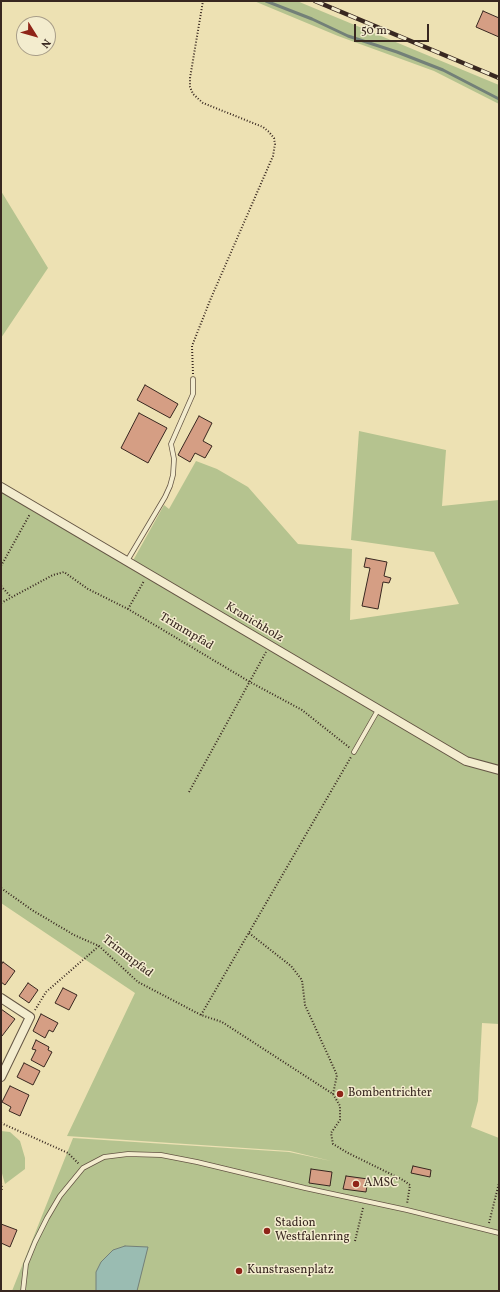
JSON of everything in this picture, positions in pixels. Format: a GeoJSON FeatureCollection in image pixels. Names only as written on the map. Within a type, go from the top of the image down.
{"type":"FeatureCollection","features":[{"type":"Feature","properties":{"kind":"street","name":"Kranichholz"},"geometry":{"type":"LineString","coordinates":[[1,488],[466,761],[499,770]]}},
{"type":"Feature","properties":{"kind":"street"},"geometry":{"type":"LineString","coordinates":[[1,998],[30,1017],[1,1077]]}},
{"type":"Feature","properties":{"kind":"lane"},"geometry":{"type":"LineString","coordinates":[[127,561],[170,486],[174,459],[171,444],[192,394],[193,379]]}},
{"type":"Feature","properties":{"kind":"lane"},"geometry":{"type":"LineString","coordinates":[[354,752],[378,710]]}},
{"type":"Feature","properties":{"kind":"lane"},"geometry":{"type":"LineString","coordinates":[[23,1291],[26,1264],[35,1242],[60,1196],[83,1168],[104,1157],[128,1154],[161,1155],[197,1162],[407,1210],[499,1233]]}},
{"type":"Feature","properties":{"kind":"path"},"geometry":{"type":"LineString","coordinates":[[193,379],[192,346],[211,298],[273,156],[275,144],[274,138],[263,127],[203,103],[193,94],[190,78],[203,1]]}},
{"type":"Feature","properties":{"kind":"path"},"geometry":{"type":"LineString","coordinates":[[1,566],[34,507]]}},
{"type":"Feature","properties":{"kind":"path","name":"Trimmpfad"},"geometry":{"type":"LineString","coordinates":[[1,603],[53,575],[64,572],[88,589],[128,609],[250,682],[302,710],[354,752]]}},
{"type":"Feature","properties":{"kind":"path"},"geometry":{"type":"LineString","coordinates":[[128,609],[148,574]]}},
{"type":"Feature","properties":{"kind":"path"},"geometry":{"type":"LineString","coordinates":[[1,586],[11,597]]}},
{"type":"Feature","properties":{"kind":"path"},"geometry":{"type":"LineString","coordinates":[[189,792],[269,646]]}},
{"type":"Feature","properties":{"kind":"path"},"geometry":{"type":"LineString","coordinates":[[201,1015],[354,752]]}},
{"type":"Feature","properties":{"kind":"path","name":"Trimmpfad"},"geometry":{"type":"LineString","coordinates":[[1,888],[74,935],[98,946],[138,982],[201,1015],[222,1022],[333,1094]]}},
{"type":"Feature","properties":{"kind":"path"},"geometry":{"type":"LineString","coordinates":[[249,933],[291,966],[302,980],[305,1005],[337,1075],[333,1094],[340,1106],[340,1120],[331,1133],[333,1144],[410,1185],[407,1210]]}},
{"type":"Feature","properties":{"kind":"path"},"geometry":{"type":"LineString","coordinates":[[30,1017],[46,992],[98,946]]}},
{"type":"Feature","properties":{"kind":"path"},"geometry":{"type":"LineString","coordinates":[[1,1123],[68,1153],[83,1168]]}},
{"type":"Feature","properties":{"kind":"path"},"geometry":{"type":"LineString","coordinates":[[1,1183],[1,1192]]}},
{"type":"Feature","properties":{"kind":"path"},"geometry":{"type":"LineString","coordinates":[[487,1230],[498,1183]]}},
{"type":"Feature","properties":{"kind":"path"},"geometry":{"type":"LineString","coordinates":[[355,1241],[365,1201]]}},
{"type":"Feature","properties":{"kind":"green space"},"geometry":{"type":"Polygon","coordinates":[[[254,1],[297,1],[499,85],[499,104],[434,71],[338,36],[254,1]]]}},
{"type":"Feature","properties":{"kind":"green space"},"geometry":{"type":"Polygon","coordinates":[[[1,191],[48,268],[1,338],[1,191]]]}},
{"type":"Feature","properties":{"kind":"green space"},"geometry":{"type":"Polygon","coordinates":[[[359,431],[446,450],[442,506],[499,500],[499,1024],[482,1023],[478,1101],[471,1127],[499,1138],[499,1291],[12,1291],[73,1138],[289,1152],[331,1161],[290,1151],[67,1136],[135,993],[1,903],[1,490],[34,512],[130,566],[164,505],[169,509],[196,461],[217,469],[248,487],[298,544],[352,549],[350,620],[459,604],[434,552],[351,540],[359,431]]]}},
{"type":"Feature","properties":{"kind":"green space"},"geometry":{"type":"Polygon","coordinates":[[[1,1131],[10,1132],[20,1141],[25,1158],[25,1169],[5,1184],[1,1170],[1,1131]]]}},
{"type":"Feature","properties":{"kind":"water"},"geometry":{"type":"Polygon","coordinates":[[[125,1246],[148,1247],[137,1291],[96,1291],[96,1272],[101,1262],[113,1250],[125,1246]]]}},
{"type":"Feature","properties":{"kind":"building"},"geometry":{"type":"Polygon","coordinates":[[[483,11],[499,18],[499,37],[476,27],[483,11]]]}},
{"type":"Feature","properties":{"kind":"building"},"geometry":{"type":"Polygon","coordinates":[[[145,385],[178,404],[170,418],[137,400],[145,385]]]}},
{"type":"Feature","properties":{"kind":"building"},"geometry":{"type":"Polygon","coordinates":[[[139,413],[167,428],[148,463],[121,448],[139,413]]]}},
{"type":"Feature","properties":{"kind":"building"},"geometry":{"type":"Polygon","coordinates":[[[199,416],[212,423],[203,441],[212,446],[205,458],[195,453],[190,462],[178,455],[199,416]]]}},
{"type":"Feature","properties":{"kind":"building"},"geometry":{"type":"Polygon","coordinates":[[[366,558],[387,562],[384,576],[391,578],[389,583],[383,582],[378,609],[362,606],[370,568],[364,567],[366,558]]]}},
{"type":"Feature","properties":{"kind":"building"},"geometry":{"type":"Polygon","coordinates":[[[3,962],[15,971],[5,985],[1,982],[1,965],[3,962]]]}},
{"type":"Feature","properties":{"kind":"building"},"geometry":{"type":"Polygon","coordinates":[[[28,983],[38,990],[29,1003],[19,996],[28,983]]]}},
{"type":"Feature","properties":{"kind":"building"},"geometry":{"type":"Polygon","coordinates":[[[63,988],[77,995],[69,1010],[55,1003],[63,988]]]}},
{"type":"Feature","properties":{"kind":"building"},"geometry":{"type":"Polygon","coordinates":[[[1,1009],[15,1019],[2,1036],[1,1035],[1,1009]]]}},
{"type":"Feature","properties":{"kind":"building"},"geometry":{"type":"Polygon","coordinates":[[[41,1014],[58,1023],[53,1032],[49,1030],[45,1038],[33,1031],[41,1014]]]}},
{"type":"Feature","properties":{"kind":"building"},"geometry":{"type":"Polygon","coordinates":[[[36,1040],[49,1047],[48,1050],[52,1052],[44,1067],[31,1060],[36,1050],[32,1049],[36,1040]]]}},
{"type":"Feature","properties":{"kind":"building"},"geometry":{"type":"Polygon","coordinates":[[[24,1063],[40,1071],[33,1085],[17,1077],[24,1063]]]}},
{"type":"Feature","properties":{"kind":"building"},"geometry":{"type":"Polygon","coordinates":[[[10,1086],[29,1095],[20,1116],[9,1111],[11,1107],[2,1102],[10,1086]]]}},
{"type":"Feature","properties":{"kind":"building"},"geometry":{"type":"Polygon","coordinates":[[[413,1166],[431,1170],[430,1177],[411,1173],[413,1166]]]}},
{"type":"Feature","properties":{"kind":"building"},"geometry":{"type":"Polygon","coordinates":[[[311,1169],[332,1172],[330,1186],[309,1183],[311,1169]]]}},
{"type":"Feature","properties":{"kind":"building","name":"AMSC"},"geometry":{"type":"Polygon","coordinates":[[[346,1176],[368,1179],[366,1192],[343,1189],[346,1176]]]}},
{"type":"Feature","properties":{"kind":"building"},"geometry":{"type":"Polygon","coordinates":[[[1,1224],[17,1230],[10,1247],[1,1243],[1,1224]]]}},
{"type":"Feature","properties":{"kind":"waterway"},"geometry":{"type":"LineString","coordinates":[[266,1],[312,19],[348,36],[397,52],[443,70],[499,99]]}},
{"type":"Feature","properties":{"kind":"railway"},"geometry":{"type":"LineString","coordinates":[[315,1],[499,78]]}},
{"type":"Feature","properties":{"kind":"place","name":"Bombentrichter"},"geometry":{"type":"Point","coordinates":[340,1094]}},
{"type":"Feature","properties":{"kind":"place","name":"AMSC"},"geometry":{"type":"Point","coordinates":[356,1184]}},
{"type":"Feature","properties":{"kind":"place","name":"Stadion Westfalenring"},"geometry":{"type":"Point","coordinates":[267,1231]}},
{"type":"Feature","properties":{"kind":"place","name":"Kunstrasenplatz"},"geometry":{"type":"Point","coordinates":[239,1271]}}]}
